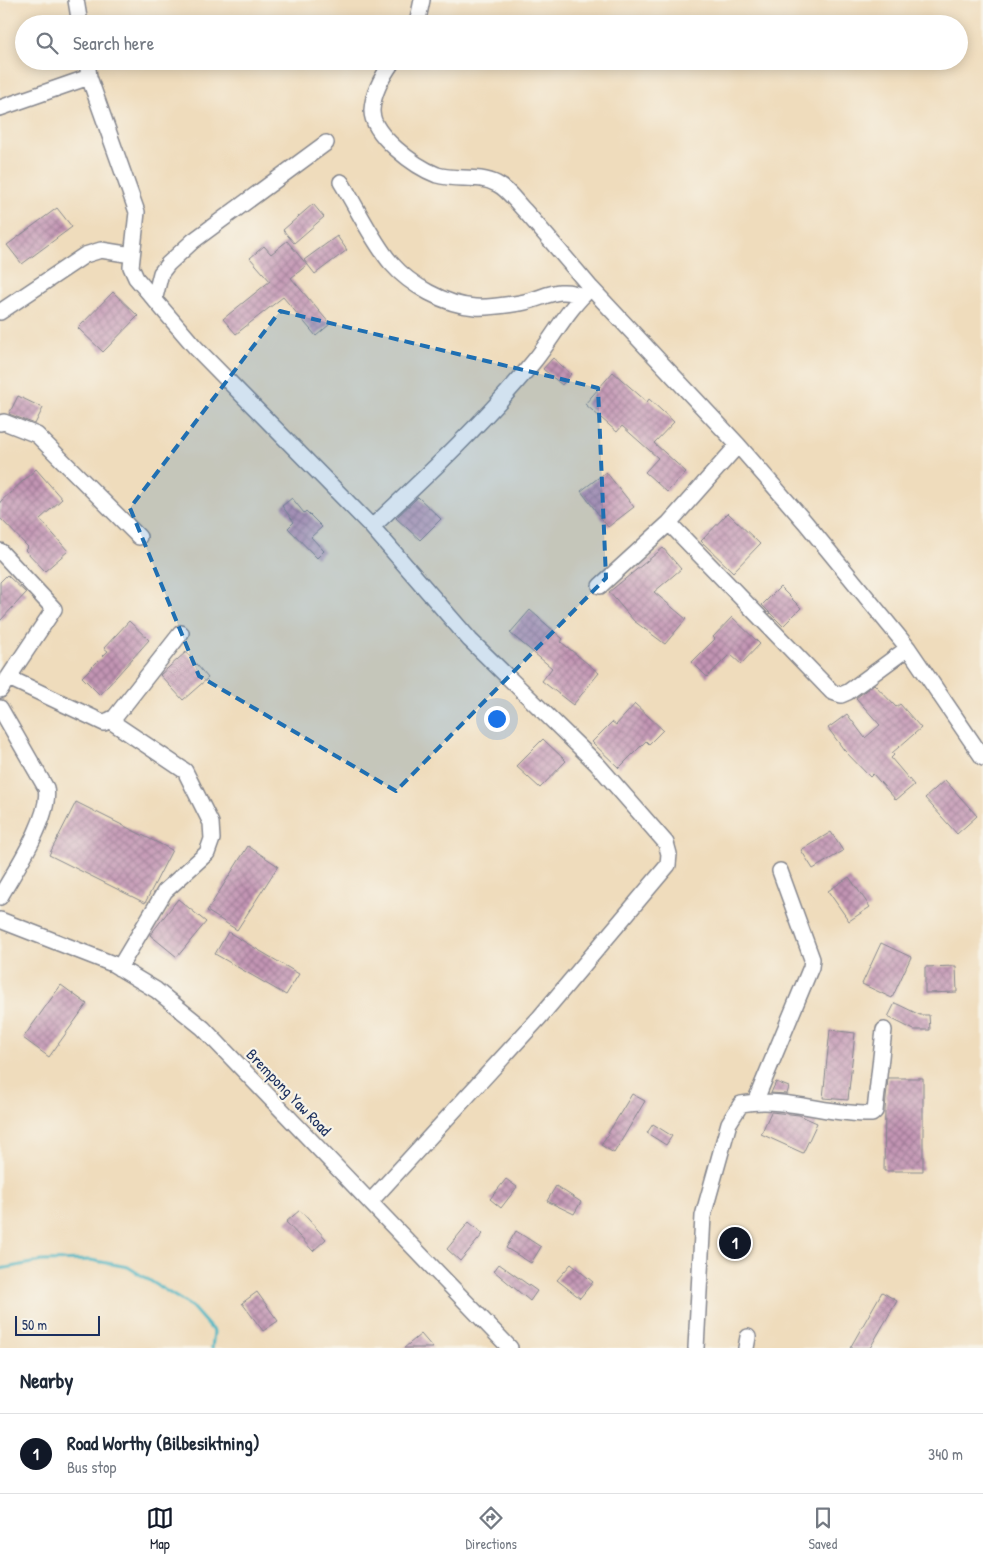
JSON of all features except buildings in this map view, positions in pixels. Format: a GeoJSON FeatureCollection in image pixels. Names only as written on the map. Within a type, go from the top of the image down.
{"type":"FeatureCollection","features":[{"type":"Feature","properties":{"kind":"street"},"geometry":{"type":"LineString","coordinates":[[76,0],[78,15]]}},
{"type":"Feature","properties":{"kind":"street"},"geometry":{"type":"LineString","coordinates":[[419,15],[422,0]]}},
{"type":"Feature","properties":{"kind":"street"},"geometry":{"type":"LineString","coordinates":[[88,70],[137,212],[131,267],[136,278],[195,347],[372,527],[470,640],[597,764],[666,843],[669,854],[668,865],[539,1018],[370,1202]]}},
{"type":"Feature","properties":{"kind":"street"},"geometry":{"type":"LineString","coordinates":[[388,70],[379,86],[372,112],[376,124],[388,141],[409,160],[438,175],[477,177],[498,184],[556,246],[587,292],[738,445],[805,522],[908,648],[983,758]]}},
{"type":"Feature","properties":{"kind":"street"},"geometry":{"type":"LineString","coordinates":[[0,108],[89,77]]}},
{"type":"Feature","properties":{"kind":"street"},"geometry":{"type":"LineString","coordinates":[[155,298],[161,273],[180,252],[326,142]]}},
{"type":"Feature","properties":{"kind":"street"},"geometry":{"type":"LineString","coordinates":[[341,182],[390,261],[403,276],[456,304],[475,307],[521,303],[558,290],[587,292]]}},
{"type":"Feature","properties":{"kind":"street"},"geometry":{"type":"LineString","coordinates":[[0,312],[85,256],[100,250],[132,255]]}},
{"type":"Feature","properties":{"kind":"street"},"geometry":{"type":"LineString","coordinates":[[372,527],[436,467],[488,413],[534,361],[587,292]]}},
{"type":"Feature","properties":{"kind":"street"},"geometry":{"type":"LineString","coordinates":[[0,423],[4,422],[37,435],[138,536]]}},
{"type":"Feature","properties":{"kind":"street"},"geometry":{"type":"LineString","coordinates":[[600,586],[669,523],[738,445]]}},
{"type":"Feature","properties":{"kind":"street"},"geometry":{"type":"LineString","coordinates":[[669,523],[832,692],[841,695],[848,692],[908,648]]}},
{"type":"Feature","properties":{"kind":"street"},"geometry":{"type":"LineString","coordinates":[[0,551],[54,609],[3,685],[104,724],[115,716],[181,633]]}},
{"type":"Feature","properties":{"kind":"street"},"geometry":{"type":"LineString","coordinates":[[0,708],[46,788],[48,797],[37,828],[0,897]]}},
{"type":"Feature","properties":{"kind":"street"},"geometry":{"type":"LineString","coordinates":[[109,720],[185,771],[211,823],[212,839],[207,853],[165,891],[119,968]]}},
{"type":"Feature","properties":{"kind":"street"},"geometry":{"type":"LineString","coordinates":[[755,1102],[811,967],[812,958],[780,870]]}},
{"type":"Feature","properties":{"kind":"street","name":"Brempong Yaw Road"},"geometry":{"type":"LineString","coordinates":[[0,920],[119,968],[156,990],[203,1028],[510,1348]]}},
{"type":"Feature","properties":{"kind":"street"},"geometry":{"type":"LineString","coordinates":[[696,1348],[703,1216],[729,1123],[741,1104],[755,1102],[804,1105],[872,1114],[875,1111],[884,1030]]}},
{"type":"Feature","properties":{"kind":"highlighted area"},"geometry":{"type":"Polygon","coordinates":[[[280,311],[598,388],[606,578],[396,791],[199,676],[130,508],[280,311]]]}},
{"type":"Feature","properties":{"kind":"waterway"},"geometry":{"type":"LineString","coordinates":[[0,1269],[42,1261],[91,1260],[128,1267],[192,1307],[214,1332],[212,1348]]}},
{"type":"Feature","properties":{"kind":"place","name":"Road Worthy (Bilbesiktning)"},"geometry":{"type":"Point","coordinates":[735,1243]}}]}
